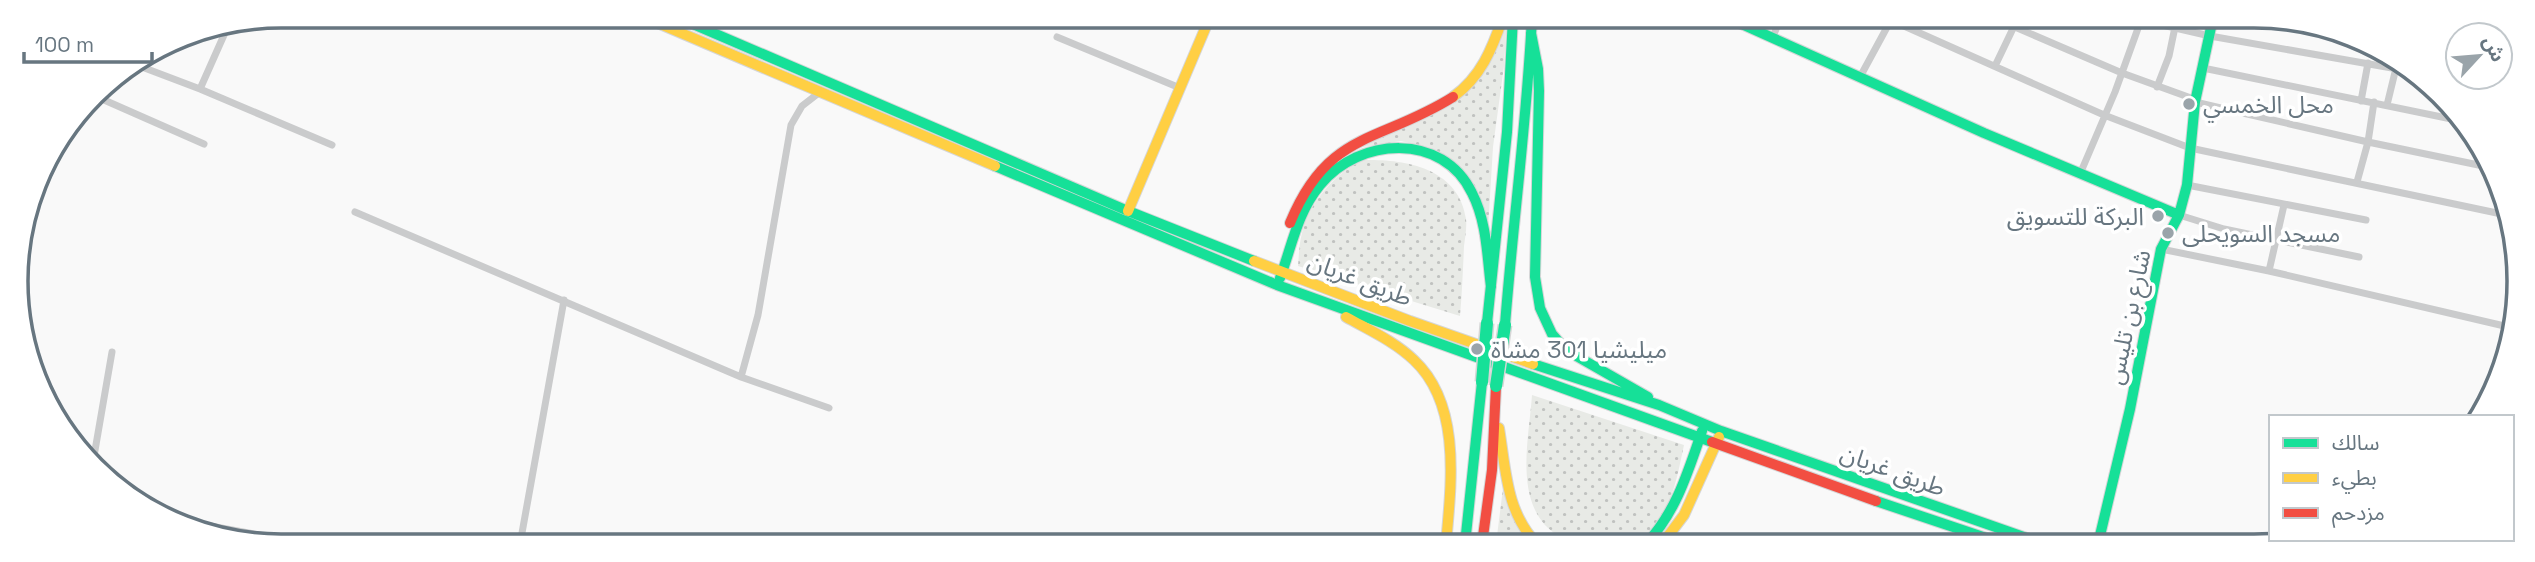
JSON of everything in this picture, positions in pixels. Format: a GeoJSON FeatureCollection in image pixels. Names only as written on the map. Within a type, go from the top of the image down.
{"type":"FeatureCollection","features":[{"type":"Feature","properties":{"kind":"main road","name":"طريق غريان"},"geometry":{"type":"LineString","coordinates":[[672,28],[826,87],[1128,211],[1275,276],[1316,299],[1974,534]]}},
{"type":"Feature","properties":{"kind":"main road","name":"طريق غريان"},"geometry":{"type":"LineString","coordinates":[[700,28],[826,87],[1275,276],[1588,384],[1659,405],[1721,431],[2015,534]]}},
{"type":"Feature","properties":{"kind":"main road"},"geometry":{"type":"LineString","coordinates":[[1128,211],[1205,28]]}},
{"type":"Feature","properties":{"kind":"main road"},"geometry":{"type":"LineString","coordinates":[[1275,276],[1295,209],[1321,166],[1367,136],[1447,102],[1466,88],[1487,60],[1499,28]]}},
{"type":"Feature","properties":{"kind":"main road"},"geometry":{"type":"LineString","coordinates":[[1466,534],[1486,323],[1501,204],[1512,77],[1513,28]]}},
{"type":"Feature","properties":{"kind":"main road"},"geometry":{"type":"LineString","coordinates":[[1483,534],[1492,470],[1496,386],[1505,325],[1514,209],[1528,94],[1531,28]]}},
{"type":"Feature","properties":{"kind":"main road"},"geometry":{"type":"LineString","coordinates":[[1748,28],[2179,215]]}},
{"type":"Feature","properties":{"kind":"main road","name":"شارع بن تليس"},"geometry":{"type":"LineString","coordinates":[[2100,534],[2130,409],[2161,249],[2179,215],[2188,185],[2195,102],[2211,28]]}},
{"type":"Feature","properties":{"kind":"main road"},"geometry":{"type":"LineString","coordinates":[[1531,33],[1539,91],[1535,277],[1541,308],[1552,334],[1566,350],[1659,405]]}},
{"type":"Feature","properties":{"kind":"main road"},"geometry":{"type":"LineString","coordinates":[[1275,276],[1294,229],[1322,182],[1345,162],[1363,153],[1394,146],[1417,149],[1439,157],[1455,168],[1468,184],[1477,202],[1491,287]]}},
{"type":"Feature","properties":{"kind":"main road"},"geometry":{"type":"LineString","coordinates":[[1316,299],[1406,354],[1420,365],[1434,385],[1445,423],[1450,454],[1446,534]]}},
{"type":"Feature","properties":{"kind":"main road"},"geometry":{"type":"LineString","coordinates":[[1495,404],[1513,509],[1517,522],[1528,534]]}},
{"type":"Feature","properties":{"kind":"main road"},"geometry":{"type":"LineString","coordinates":[[1654,534],[1672,513],[1689,476],[1704,424]]}},
{"type":"Feature","properties":{"kind":"main road"},"geometry":{"type":"LineString","coordinates":[[1670,534],[1684,515],[1721,431]]}},
{"type":"Feature","properties":{"kind":"street"},"geometry":{"type":"LineString","coordinates":[[1772,39],[1777,28]]}},
{"type":"Feature","properties":{"kind":"street"},"geometry":{"type":"LineString","coordinates":[[1860,77],[1885,28]]}},
{"type":"Feature","properties":{"kind":"street"},"geometry":{"type":"LineString","coordinates":[[1912,28],[2104,115],[2190,148],[2497,213]]}},
{"type":"Feature","properties":{"kind":"street"},"geometry":{"type":"LineString","coordinates":[[1995,66],[2013,28]]}},
{"type":"Feature","properties":{"kind":"street"},"geometry":{"type":"LineString","coordinates":[[2028,28],[2122,74],[2191,98],[2195,102],[2479,165]]}},
{"type":"Feature","properties":{"kind":"street"},"geometry":{"type":"LineString","coordinates":[[2080,174],[2138,28]]}},
{"type":"Feature","properties":{"kind":"street"},"geometry":{"type":"LineString","coordinates":[[2157,87],[2169,56],[2175,28]]}},
{"type":"Feature","properties":{"kind":"street"},"geometry":{"type":"LineString","coordinates":[[2179,28],[2210,36],[2388,67]]}},
{"type":"Feature","properties":{"kind":"street"},"geometry":{"type":"LineString","coordinates":[[200,89],[224,35]]}},
{"type":"Feature","properties":{"kind":"street"},"geometry":{"type":"LineString","coordinates":[[1057,37],[1180,88]]}},
{"type":"Feature","properties":{"kind":"street"},"geometry":{"type":"LineString","coordinates":[[2361,101],[2368,63]]}},
{"type":"Feature","properties":{"kind":"street"},"geometry":{"type":"LineString","coordinates":[[145,68],[332,145]]}},
{"type":"Feature","properties":{"kind":"street"},"geometry":{"type":"LineString","coordinates":[[2203,68],[2447,118]]}},
{"type":"Feature","properties":{"kind":"street"},"geometry":{"type":"LineString","coordinates":[[2387,105],[2395,71]]}},
{"type":"Feature","properties":{"kind":"street"},"geometry":{"type":"LineString","coordinates":[[741,377],[758,314],[791,125],[802,106],[826,87]]}},
{"type":"Feature","properties":{"kind":"street"},"geometry":{"type":"LineString","coordinates":[[104,100],[204,144]]}},
{"type":"Feature","properties":{"kind":"street"},"geometry":{"type":"LineString","coordinates":[[2357,182],[2368,142],[2374,102]]}},
{"type":"Feature","properties":{"kind":"street"},"geometry":{"type":"LineString","coordinates":[[2188,185],[2366,220]]}},
{"type":"Feature","properties":{"kind":"street"},"geometry":{"type":"LineString","coordinates":[[2269,271],[2284,205]]}},
{"type":"Feature","properties":{"kind":"street"},"geometry":{"type":"LineString","coordinates":[[355,212],[741,377],[829,408]]}},
{"type":"Feature","properties":{"kind":"street"},"geometry":{"type":"LineString","coordinates":[[2179,215],[2224,229],[2359,257]]}},
{"type":"Feature","properties":{"kind":"street"},"geometry":{"type":"LineString","coordinates":[[2161,249],[2269,271],[2503,326]]}},
{"type":"Feature","properties":{"kind":"street"},"geometry":{"type":"LineString","coordinates":[[522,534],[564,300]]}},
{"type":"Feature","properties":{"kind":"street"},"geometry":{"type":"LineString","coordinates":[[95,452],[112,352]]}},
{"type":"Feature","properties":{"kind":"shaded area"},"geometry":{"type":"Polygon","coordinates":[[[1501,28],[1506,28],[1493,147],[1488,229],[1480,198],[1421,146],[1401,141],[1357,148],[1453,104],[1501,28]]]}},
{"type":"Feature","properties":{"kind":"shaded area"},"geometry":{"type":"Polygon","coordinates":[[[1365,160],[1398,162],[1429,170],[1453,189],[1461,202],[1466,222],[1460,316],[1298,266],[1302,233],[1317,200],[1334,180],[1365,160]]]}},
{"type":"Feature","properties":{"kind":"shaded area"},"geometry":{"type":"Polygon","coordinates":[[[1532,395],[1684,445],[1669,501],[1663,514],[1647,534],[1554,533],[1541,520],[1533,505],[1528,488],[1527,450],[1532,395]]]}},
{"type":"Feature","properties":{"kind":"shaded area"},"geometry":{"type":"Polygon","coordinates":[[[1504,480],[1525,534],[1497,534],[1504,480]]]}},
{"type":"Feature","properties":{"kind":"traffic: fast"},"geometry":{"type":"LineString","coordinates":[[702,28],[1128,211],[1254,261]]}},
{"type":"Feature","properties":{"kind":"traffic: fast"},"geometry":{"type":"LineString","coordinates":[[1487,323],[1507,132],[1512,28]]}},
{"type":"Feature","properties":{"kind":"traffic: fast"},"geometry":{"type":"LineString","coordinates":[[1505,325],[1531,28]]}},
{"type":"Feature","properties":{"kind":"traffic: fast"},"geometry":{"type":"LineString","coordinates":[[1750,28],[1984,133],[2179,215]]}},
{"type":"Feature","properties":{"kind":"traffic: fast"},"geometry":{"type":"LineString","coordinates":[[2100,534],[2130,409],[2161,249],[2179,215],[2187,185],[2195,102],[2211,28]]}},
{"type":"Feature","properties":{"kind":"traffic: fast"},"geometry":{"type":"LineString","coordinates":[[1531,33],[1539,91],[1535,277],[1540,308],[1552,334],[1566,350],[1648,397]]}},
{"type":"Feature","properties":{"kind":"traffic: fast"},"geometry":{"type":"LineString","coordinates":[[1280,278],[1300,218],[1320,185],[1337,169],[1356,157],[1378,150],[1400,148],[1421,151],[1442,159],[1459,173],[1472,193],[1484,227],[1491,287]]}},
{"type":"Feature","properties":{"kind":"traffic: fast"},"geometry":{"type":"LineString","coordinates":[[995,166],[1277,285],[1712,442]]}},
{"type":"Feature","properties":{"kind":"traffic: fast"},"geometry":{"type":"LineString","coordinates":[[1482,382],[1487,323]]}},
{"type":"Feature","properties":{"kind":"traffic: fast"},"geometry":{"type":"LineString","coordinates":[[1496,386],[1505,325]]}},
{"type":"Feature","properties":{"kind":"traffic: fast"},"geometry":{"type":"LineString","coordinates":[[1533,364],[1659,405],[1721,431],[2015,534]]}},
{"type":"Feature","properties":{"kind":"traffic: fast"},"geometry":{"type":"LineString","coordinates":[[1466,534],[1482,382]]}},
{"type":"Feature","properties":{"kind":"traffic: fast"},"geometry":{"type":"LineString","coordinates":[[1654,534],[1673,505],[1702,431]]}},
{"type":"Feature","properties":{"kind":"traffic: fast"},"geometry":{"type":"LineString","coordinates":[[1876,501],[1974,534]]}},
{"type":"Feature","properties":{"kind":"traffic: slow"},"geometry":{"type":"LineString","coordinates":[[669,28],[995,166]]}},
{"type":"Feature","properties":{"kind":"traffic: slow"},"geometry":{"type":"LineString","coordinates":[[1128,211],[1205,28]]}},
{"type":"Feature","properties":{"kind":"traffic: slow"},"geometry":{"type":"LineString","coordinates":[[1453,97],[1471,81],[1484,62],[1499,28]]}},
{"type":"Feature","properties":{"kind":"traffic: slow"},"geometry":{"type":"LineString","coordinates":[[1254,261],[1410,321],[1533,364]]}},
{"type":"Feature","properties":{"kind":"traffic: slow"},"geometry":{"type":"LineString","coordinates":[[1346,317],[1406,353],[1429,378],[1440,399],[1447,422],[1450,447],[1447,534]]}},
{"type":"Feature","properties":{"kind":"traffic: slow"},"geometry":{"type":"LineString","coordinates":[[1499,428],[1509,490],[1519,518],[1529,534]]}},
{"type":"Feature","properties":{"kind":"traffic: slow"},"geometry":{"type":"LineString","coordinates":[[1670,534],[1684,515],[1719,437]]}},
{"type":"Feature","properties":{"kind":"traffic: jam"},"geometry":{"type":"LineString","coordinates":[[1290,223],[1305,193],[1321,171],[1339,154],[1358,142],[1427,112],[1453,97]]}},
{"type":"Feature","properties":{"kind":"traffic: jam"},"geometry":{"type":"LineString","coordinates":[[1483,534],[1492,470],[1496,386]]}},
{"type":"Feature","properties":{"kind":"traffic: jam"},"geometry":{"type":"LineString","coordinates":[[1712,442],[1876,501]]}},
{"type":"Feature","properties":{"kind":"place","name":"محل الخمسي"},"geometry":{"type":"Point","coordinates":[2189,104]}},
{"type":"Feature","properties":{"kind":"place","name":"البركة للتسويق"},"geometry":{"type":"Point","coordinates":[2158,216]}},
{"type":"Feature","properties":{"kind":"place","name":"مسجد السويحلى"},"geometry":{"type":"Point","coordinates":[2168,233]}},
{"type":"Feature","properties":{"kind":"place","name":"ميليشيا 301 مشاة"},"geometry":{"type":"Point","coordinates":[1477,349]}}]}
